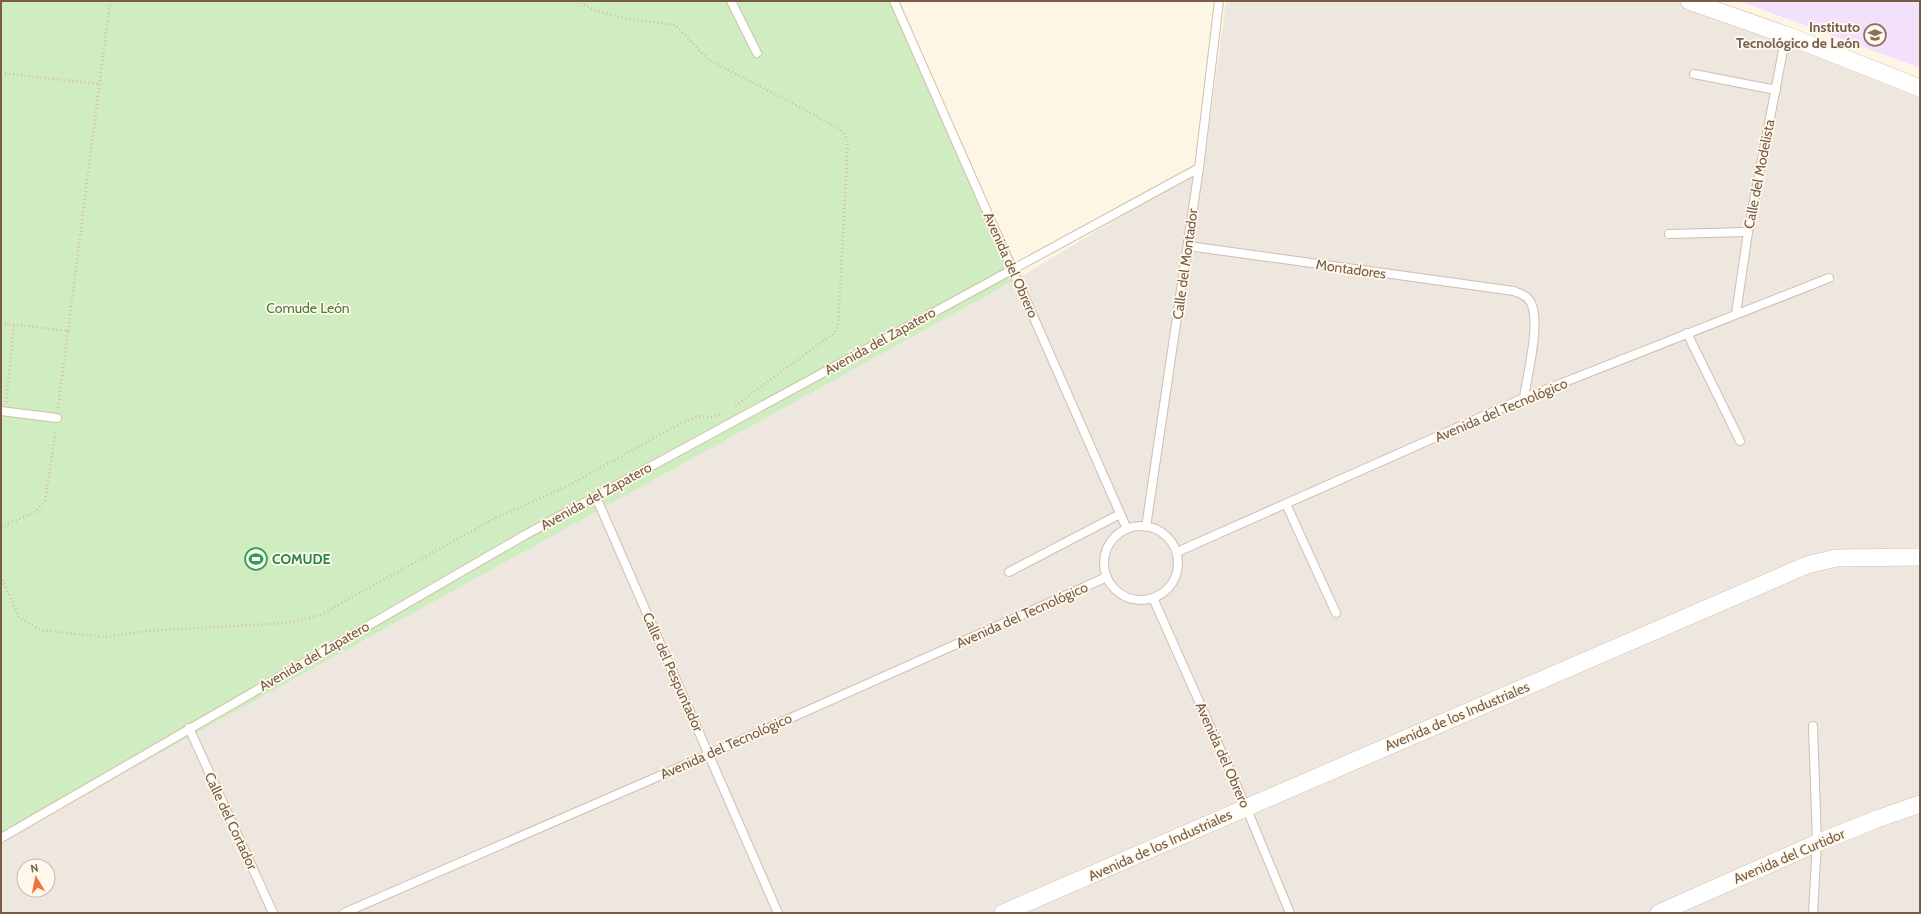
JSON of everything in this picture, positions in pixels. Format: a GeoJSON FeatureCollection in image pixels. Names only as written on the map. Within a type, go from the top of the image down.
{"type":"FeatureCollection","features":[{"type":"Feature","properties":{"kind":"street"},"geometry":{"type":"LineString","coordinates":[[1689,1],[1786,35],[1920,88]]}},
{"type":"Feature","properties":{"kind":"street","name":"Avenida de los Industriales"},"geometry":{"type":"LineString","coordinates":[[1003,913],[1807,565],[1836,558],[1920,557]]}},
{"type":"Feature","properties":{"kind":"street","name":"Avenida del Curtidor"},"geometry":{"type":"LineString","coordinates":[[1659,913],[1817,843],[1920,804]]}},
{"type":"Feature","properties":{"kind":"lane"},"geometry":{"type":"LineString","coordinates":[[731,1],[757,54]]}},
{"type":"Feature","properties":{"kind":"lane","name":"Avenida del Obrero"},"geometry":{"type":"LineString","coordinates":[[894,1],[1127,529]]}},
{"type":"Feature","properties":{"kind":"lane","name":"Calle del Montador"},"geometry":{"type":"LineString","coordinates":[[1146,527],[1199,168],[1219,1]]}},
{"type":"Feature","properties":{"kind":"lane","name":"Calle del Modelista"},"geometry":{"type":"LineString","coordinates":[[1736,314],[1748,232],[1786,35]]}},
{"type":"Feature","properties":{"kind":"lane"},"geometry":{"type":"LineString","coordinates":[[1694,74],[1776,90]]}},
{"type":"Feature","properties":{"kind":"lane","name":"Avenida del Zapatero"},"geometry":{"type":"LineString","coordinates":[[1,838],[525,535],[1199,168]]}},
{"type":"Feature","properties":{"kind":"lane"},"geometry":{"type":"LineString","coordinates":[[1669,234],[1748,232]]}},
{"type":"Feature","properties":{"kind":"lane","name":"Montadores"},"geometry":{"type":"LineString","coordinates":[[1188,246],[1514,291],[1525,296],[1531,302],[1534,312],[1535,326],[1524,398]]}},
{"type":"Feature","properties":{"kind":"lane","name":"Avenida del Tecnológico"},"geometry":{"type":"LineString","coordinates":[[1177,552],[1524,398],[1829,278]]}},
{"type":"Feature","properties":{"kind":"lane"},"geometry":{"type":"LineString","coordinates":[[1687,333],[1740,441]]}},
{"type":"Feature","properties":{"kind":"lane"},"geometry":{"type":"LineString","coordinates":[[3,411],[57,418]]}},
{"type":"Feature","properties":{"kind":"lane","name":"Calle del Pespuntador"},"geometry":{"type":"LineString","coordinates":[[596,497],[710,754],[778,913]]}},
{"type":"Feature","properties":{"kind":"lane"},"geometry":{"type":"LineString","coordinates":[[1286,504],[1336,613]]}},
{"type":"Feature","properties":{"kind":"lane"},"geometry":{"type":"LineString","coordinates":[[1009,572],[1120,514]]}},
{"type":"Feature","properties":{"kind":"lane"},"geometry":{"type":"LineString","coordinates":[[1146,527],[1160,531],[1170,540],[1177,552],[1178,569],[1172,585],[1163,593],[1153,598],[1142,600],[1126,597],[1113,587],[1107,578],[1104,566],[1105,555],[1110,544],[1117,535],[1127,529],[1146,527]]}},
{"type":"Feature","properties":{"kind":"lane","name":"Avenida del Tecnológico"},"geometry":{"type":"LineString","coordinates":[[344,913],[710,754],[1107,578]]}},
{"type":"Feature","properties":{"kind":"lane","name":"Avenida del Obrero"},"geometry":{"type":"LineString","coordinates":[[1153,598],[1246,807],[1290,913]]}},
{"type":"Feature","properties":{"kind":"lane"},"geometry":{"type":"LineString","coordinates":[[1813,726],[1817,843],[1813,913]]}},
{"type":"Feature","properties":{"kind":"lane","name":"Calle del Cortador"},"geometry":{"type":"LineString","coordinates":[[189,728],[273,913]]}},
{"type":"Feature","properties":{"kind":"path"},"geometry":{"type":"LineString","coordinates":[[68,331],[110,1]]}},
{"type":"Feature","properties":{"kind":"path"},"geometry":{"type":"LineString","coordinates":[[576,1],[595,10],[626,19],[674,25],[709,60],[815,115],[842,131],[848,141],[838,326],[835,332],[734,407]]}},
{"type":"Feature","properties":{"kind":"path"},"geometry":{"type":"LineString","coordinates":[[1,73],[99,84]]}},
{"type":"Feature","properties":{"kind":"path"},"geometry":{"type":"LineString","coordinates":[[3,411],[14,324]]}},
{"type":"Feature","properties":{"kind":"path"},"geometry":{"type":"LineString","coordinates":[[1,576],[19,617],[40,630],[106,637],[146,631],[286,623],[320,615],[495,518],[566,487],[674,427],[698,416],[713,416],[728,412]]}},
{"type":"Feature","properties":{"kind":"shaded area"},"geometry":{"type":"Polygon","coordinates":[[[1226,1],[1684,1],[1920,97],[1920,913],[1,913],[1,839],[1022,276],[1204,166],[1226,1]]]}},
{"type":"Feature","properties":{"kind":"shaded area","name":"Instituto Tecnológico de León"},"geometry":{"type":"Polygon","coordinates":[[[1739,1],[1920,1],[1920,68],[1739,1]]]}},
{"type":"Feature","properties":{"kind":"green space","name":"COMUDE"},"geometry":{"type":"Polygon","coordinates":[[[1,1],[889,1],[1022,276],[1,841],[1,1]]]}},
{"type":"Feature","properties":{"kind":"place","name":"Instituto Tecnológico de León"},"geometry":{"type":"Point","coordinates":[1875,35]}},
{"type":"Feature","properties":{"kind":"place","name":"COMUDE"},"geometry":{"type":"Point","coordinates":[256,559]}},
{"type":"Feature","properties":{"kind":"park label","name":"Comude León"},"geometry":{"type":"Point","coordinates":[308,308]}}]}
